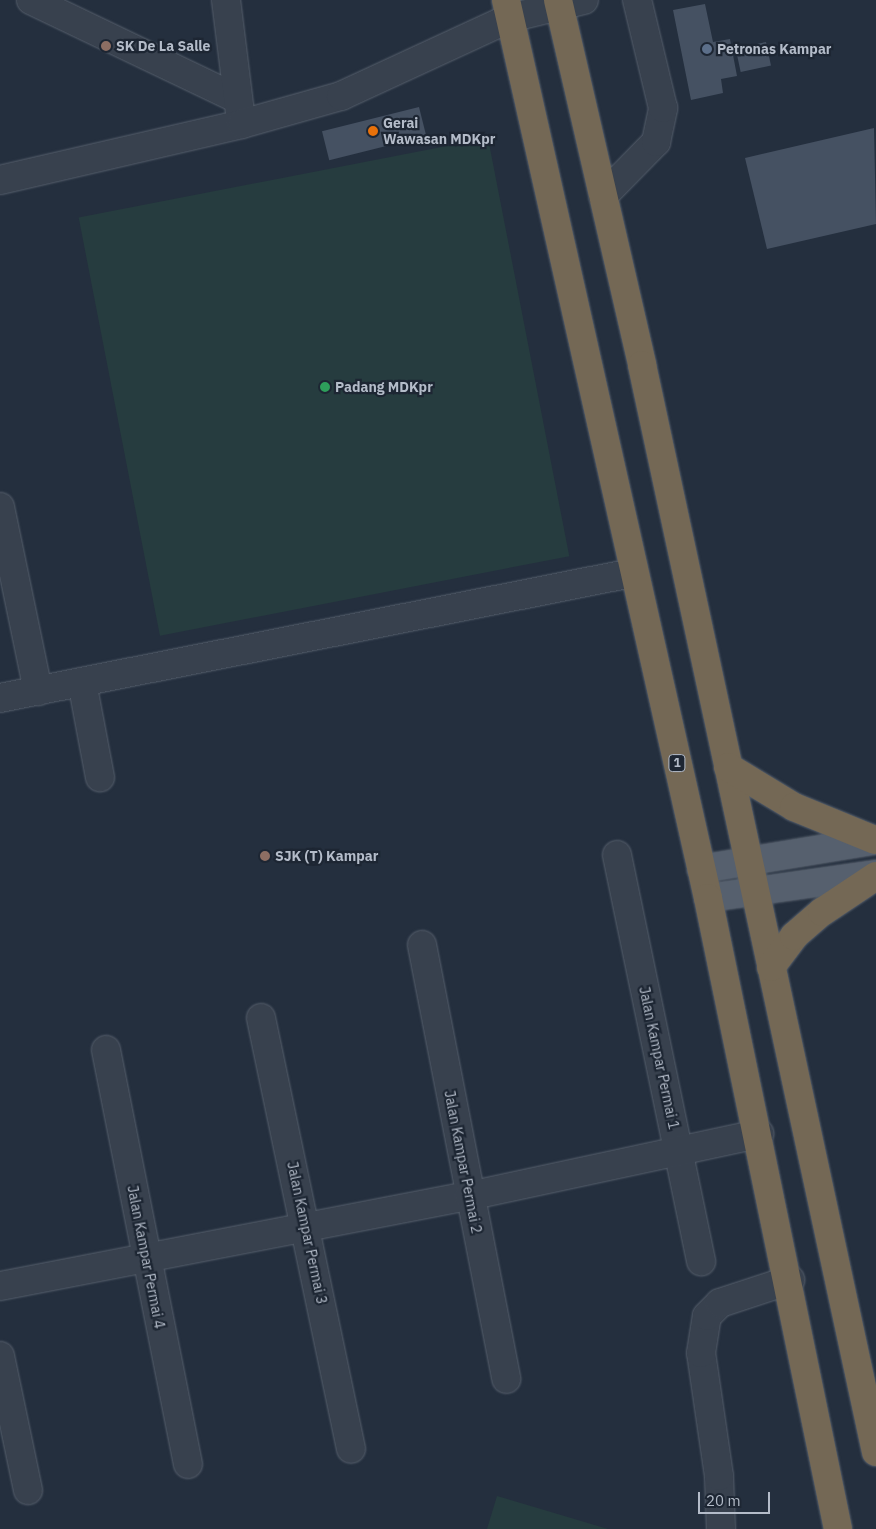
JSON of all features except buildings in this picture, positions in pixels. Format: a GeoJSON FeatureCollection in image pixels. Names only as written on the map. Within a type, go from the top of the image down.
{"type":"FeatureCollection","features":[{"type":"Feature","properties":{"kind":"highway"},"geometry":{"type":"LineString","coordinates":[[567,2],[603,196],[876,1452]]}},
{"type":"Feature","properties":{"kind":"highway","name":"1"},"geometry":{"type":"LineString","coordinates":[[508,9],[632,572],[708,898],[790,1280],[838,1529]]}},
{"type":"Feature","properties":{"kind":"highway"},"geometry":{"type":"LineString","coordinates":[[728,767],[794,807],[876,840]]}},
{"type":"Feature","properties":{"kind":"highway"},"geometry":{"type":"LineString","coordinates":[[771,968],[801,930],[876,875]]}},
{"type":"Feature","properties":{"kind":"main road"},"geometry":{"type":"LineString","coordinates":[[701,869],[876,840]]}},
{"type":"Feature","properties":{"kind":"main road"},"geometry":{"type":"LineString","coordinates":[[708,898],[755,890],[876,875]]}},
{"type":"Feature","properties":{"kind":"street"},"geometry":{"type":"LineString","coordinates":[[30,0],[240,111]]}},
{"type":"Feature","properties":{"kind":"street"},"geometry":{"type":"LineString","coordinates":[[226,0],[240,111]]}},
{"type":"Feature","properties":{"kind":"street"},"geometry":{"type":"LineString","coordinates":[[603,196],[656,142],[663,108],[636,0]]}},
{"type":"Feature","properties":{"kind":"street"},"geometry":{"type":"LineString","coordinates":[[0,180],[240,111],[341,96],[508,9],[567,2]]}},
{"type":"Feature","properties":{"kind":"street"},"geometry":{"type":"LineString","coordinates":[[0,507],[38,691]]}},
{"type":"Feature","properties":{"kind":"street"},"geometry":{"type":"LineString","coordinates":[[0,698],[632,572]]}},
{"type":"Feature","properties":{"kind":"street"},"geometry":{"type":"LineString","coordinates":[[82,682],[100,777]]}},
{"type":"Feature","properties":{"kind":"street","name":"Jalan Kampar Permai 1"},"geometry":{"type":"LineString","coordinates":[[617,855],[701,1261]]}},
{"type":"Feature","properties":{"kind":"street","name":"Jalan Kampar Permai 2"},"geometry":{"type":"LineString","coordinates":[[422,945],[469,1196],[506,1379]]}},
{"type":"Feature","properties":{"kind":"street","name":"Jalan Kampar Permai 3"},"geometry":{"type":"LineString","coordinates":[[261,1018],[351,1449]]}},
{"type":"Feature","properties":{"kind":"street","name":"Jalan Kampar Permai 4"},"geometry":{"type":"LineString","coordinates":[[106,1050],[145,1258],[188,1464]]}},
{"type":"Feature","properties":{"kind":"street"},"geometry":{"type":"LineString","coordinates":[[0,1286],[469,1196],[678,1153],[759,1134]]}},
{"type":"Feature","properties":{"kind":"street"},"geometry":{"type":"LineString","coordinates":[[721,1529],[719,1476],[701,1353],[705,1323],[720,1302],[790,1280]]}},
{"type":"Feature","properties":{"kind":"street"},"geometry":{"type":"LineString","coordinates":[[0,1356],[28,1490]]}},
{"type":"Feature","properties":{"kind":"green space","name":"Padang MDKpr"},"geometry":{"type":"Polygon","coordinates":[[[488,138],[569,556],[160,636],[79,218],[488,138]]]}},
{"type":"Feature","properties":{"kind":"green space"},"geometry":{"type":"Polygon","coordinates":[[[497,1496],[608,1529],[487,1529],[497,1496]]]}},
{"type":"Feature","properties":{"kind":"place","name":"SK De La Salle"},"geometry":{"type":"Point","coordinates":[106,46]}},
{"type":"Feature","properties":{"kind":"place","name":"Petronas Kampar"},"geometry":{"type":"Point","coordinates":[707,49]}},
{"type":"Feature","properties":{"kind":"place","name":"Gerai Wawasan MDKpr"},"geometry":{"type":"Point","coordinates":[373,131]}},
{"type":"Feature","properties":{"kind":"place","name":"Padang MDKpr"},"geometry":{"type":"Point","coordinates":[325,387]}},
{"type":"Feature","properties":{"kind":"place","name":"SJK (T) Kampar"},"geometry":{"type":"Point","coordinates":[265,856]}}]}
